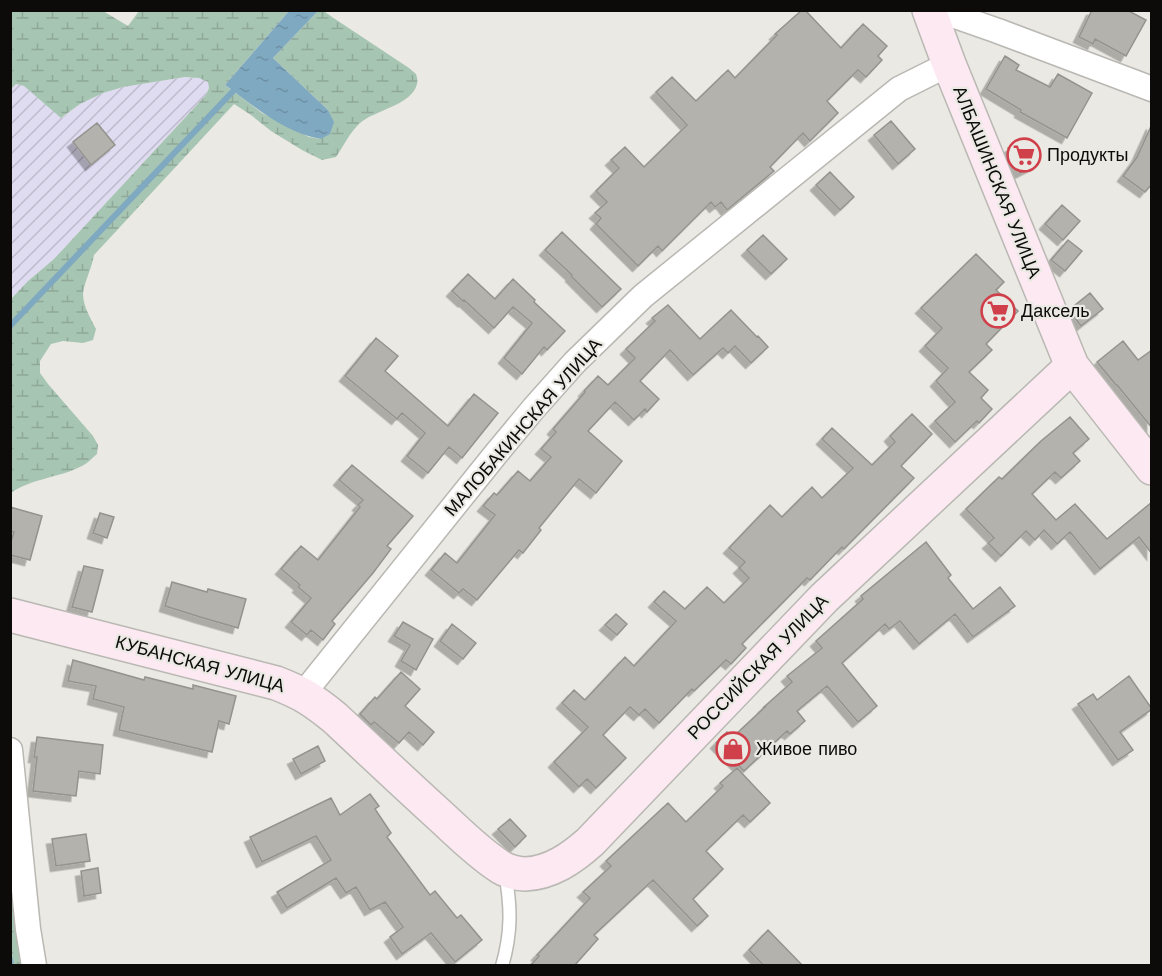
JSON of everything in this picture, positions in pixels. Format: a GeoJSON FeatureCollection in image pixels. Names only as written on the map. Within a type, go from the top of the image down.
{"type":"FeatureCollection","features":[{"type":"Feature","properties":{"kind":"street","name":"АЛБАШИНСКАЯ УЛИЦА"},"geometry":{"type":"LineString","coordinates":[[929,10],[1072,366],[1152,468]]}},
{"type":"Feature","properties":{"kind":"street"},"geometry":{"type":"LineString","coordinates":[[938,10],[1152,89]]}},
{"type":"Feature","properties":{"kind":"street","name":"МАЛОБАКИНСКАЯ УЛИЦА"},"geometry":{"type":"LineString","coordinates":[[303,694],[495,455],[575,362],[643,296],[899,88],[949,64]]}},
{"type":"Feature","properties":{"kind":"street","name":"РОССИЙСКАЯ УЛИЦА"},"geometry":{"type":"LineString","coordinates":[[505,869],[524,874],[549,869],[574,857],[824,598],[1072,366]]}},
{"type":"Feature","properties":{"kind":"street","name":"КУБАНСКАЯ УЛИЦА"},"geometry":{"type":"LineString","coordinates":[[11,616],[276,683],[303,694],[335,718],[470,844],[505,869]]}},
{"type":"Feature","properties":{"kind":"street"},"geometry":{"type":"LineString","coordinates":[[10,750],[28,929],[34,966]]}},
{"type":"Feature","properties":{"kind":"lane"},"geometry":{"type":"LineString","coordinates":[[502,966],[510,924],[510,900],[505,869]]}},
{"type":"Feature","properties":{"kind":"shaded area"},"geometry":{"type":"Polygon","coordinates":[[[185,77],[199,78],[208,82],[209,88],[206,95],[54,259],[11,299],[11,89],[16,84],[24,86],[62,118],[80,104],[103,93],[123,87],[185,77]]]}},
{"type":"Feature","properties":{"kind":"green space"},"geometry":{"type":"Polygon","coordinates":[[[11,11],[103,11],[128,26],[139,11],[289,11],[225,85],[262,113],[309,137],[321,139],[330,133],[328,110],[273,58],[318,11],[326,11],[409,68],[416,74],[417,84],[414,91],[401,102],[360,123],[336,157],[322,160],[271,131],[234,104],[94,255],[83,293],[86,309],[96,329],[93,340],[83,343],[63,341],[51,344],[40,361],[40,373],[93,436],[98,445],[97,454],[84,465],[73,470],[28,484],[11,493],[11,299],[54,259],[206,95],[209,88],[208,82],[199,78],[185,77],[123,87],[80,104],[61,118],[24,86],[16,84],[11,89],[11,11]]]}},
{"type":"Feature","properties":{"kind":"green space"},"geometry":{"type":"Polygon","coordinates":[[[10,823],[26,965],[11,965],[10,823]]]}},
{"type":"Feature","properties":{"kind":"water"},"geometry":{"type":"Polygon","coordinates":[[[289,11],[318,11],[273,58],[328,110],[334,122],[330,134],[321,139],[307,136],[282,125],[225,85],[289,11]]]}},
{"type":"Feature","properties":{"kind":"building"},"geometry":{"type":"Polygon","coordinates":[[[802,10],[805,10],[841,48],[863,24],[887,46],[878,56],[882,60],[866,77],[858,70],[827,101],[838,113],[810,141],[803,133],[770,167],[774,171],[727,210],[721,202],[715,207],[711,202],[662,251],[658,246],[638,266],[596,224],[601,218],[595,213],[607,202],[596,191],[619,168],[611,160],[625,147],[644,167],[687,125],[656,92],[672,77],[696,101],[728,70],[735,78],[777,35],[775,34],[802,10]]]}},
{"type":"Feature","properties":{"kind":"building"},"geometry":{"type":"Polygon","coordinates":[[[1092,10],[1127,10],[1146,20],[1126,56],[1095,39],[1093,44],[1079,37],[1092,10]]]}},
{"type":"Feature","properties":{"kind":"building"},"geometry":{"type":"Polygon","coordinates":[[[1005,56],[1019,65],[1016,70],[1050,87],[1058,74],[1092,93],[1067,138],[1020,112],[1021,110],[986,89],[1005,56]]]}},
{"type":"Feature","properties":{"kind":"building"},"geometry":{"type":"Polygon","coordinates":[[[891,121],[915,149],[898,164],[874,135],[891,121]]]}},
{"type":"Feature","properties":{"kind":"building"},"geometry":{"type":"Polygon","coordinates":[[[97,123],[115,145],[91,165],[73,142],[97,123]]]}},
{"type":"Feature","properties":{"kind":"building"},"geometry":{"type":"Polygon","coordinates":[[[1152,124],[1152,184],[1145,192],[1123,176],[1137,157],[1152,124]]]}},
{"type":"Feature","properties":{"kind":"building"},"geometry":{"type":"Polygon","coordinates":[[[1027,139],[1038,164],[1020,173],[1008,148],[1027,139]]]}},
{"type":"Feature","properties":{"kind":"building"},"geometry":{"type":"Polygon","coordinates":[[[830,172],[854,197],[840,210],[816,185],[830,172]]]}},
{"type":"Feature","properties":{"kind":"building"},"geometry":{"type":"Polygon","coordinates":[[[1062,205],[1080,221],[1063,240],[1045,224],[1062,205]]]}},
{"type":"Feature","properties":{"kind":"building"},"geometry":{"type":"Polygon","coordinates":[[[562,232],[621,289],[602,307],[545,250],[562,232]]]}},
{"type":"Feature","properties":{"kind":"building"},"geometry":{"type":"Polygon","coordinates":[[[763,235],[787,259],[771,274],[747,250],[763,235]]]}},
{"type":"Feature","properties":{"kind":"building"},"geometry":{"type":"Polygon","coordinates":[[[1068,240],[1082,251],[1065,271],[1051,260],[1068,240]]]}},
{"type":"Feature","properties":{"kind":"building"},"geometry":{"type":"Polygon","coordinates":[[[976,254],[1004,282],[996,290],[1018,311],[986,344],[992,350],[969,372],[988,390],[981,398],[992,409],[955,442],[935,421],[955,402],[936,381],[948,368],[925,346],[942,328],[921,308],[976,254]]]}},
{"type":"Feature","properties":{"kind":"building"},"geometry":{"type":"Polygon","coordinates":[[[468,274],[495,299],[513,279],[565,331],[547,350],[544,347],[522,374],[504,358],[532,323],[513,307],[494,328],[452,291],[468,274]]]}},
{"type":"Feature","properties":{"kind":"building"},"geometry":{"type":"Polygon","coordinates":[[[1090,293],[1103,309],[1081,326],[1069,310],[1090,293]]]}},
{"type":"Feature","properties":{"kind":"building"},"geometry":{"type":"Polygon","coordinates":[[[668,305],[700,339],[731,310],[768,347],[751,363],[735,346],[728,353],[723,348],[693,375],[670,350],[640,381],[659,399],[647,412],[645,409],[634,420],[615,402],[588,431],[622,461],[596,493],[579,479],[539,528],[541,530],[523,553],[519,550],[477,600],[463,589],[459,593],[431,570],[445,553],[457,563],[495,515],[483,506],[494,493],[497,495],[518,471],[530,481],[551,457],[541,449],[556,432],[553,429],[598,376],[608,385],[635,358],[626,349],[655,321],[652,318],[668,305]]]}},
{"type":"Feature","properties":{"kind":"building"},"geometry":{"type":"Polygon","coordinates":[[[376,338],[398,356],[385,371],[448,426],[474,394],[498,413],[462,458],[449,447],[428,473],[407,456],[425,433],[402,413],[397,419],[345,376],[376,338]]]}},
{"type":"Feature","properties":{"kind":"building"},"geometry":{"type":"Polygon","coordinates":[[[1123,341],[1138,360],[1152,350],[1152,428],[1097,362],[1123,341]]]}},
{"type":"Feature","properties":{"kind":"building"},"geometry":{"type":"Polygon","coordinates":[[[912,414],[932,434],[901,466],[914,478],[844,549],[842,547],[810,580],[807,578],[742,644],[746,648],[731,664],[726,660],[694,691],[692,689],[659,723],[645,709],[639,715],[630,707],[603,735],[626,758],[596,788],[587,779],[579,787],[554,762],[588,727],[562,703],[574,690],[585,700],[625,657],[634,666],[676,621],[654,602],[664,591],[685,609],[707,587],[724,603],[749,578],[739,568],[745,562],[729,548],[770,505],[782,517],[812,487],[822,498],[853,468],[822,439],[832,428],[872,465],[895,442],[890,436],[912,414]]]}},
{"type":"Feature","properties":{"kind":"building"},"geometry":{"type":"Polygon","coordinates":[[[1070,417],[1089,439],[1073,453],[1080,461],[1061,478],[1055,472],[1032,494],[1056,520],[1075,504],[1107,539],[1152,502],[1152,554],[1139,537],[1100,569],[1070,532],[1057,544],[1044,530],[1035,540],[1026,531],[1001,556],[988,543],[994,538],[966,509],[999,477],[1002,479],[1041,441],[1070,417]]]}},
{"type":"Feature","properties":{"kind":"building"},"geometry":{"type":"Polygon","coordinates":[[[352,465],[413,516],[387,546],[391,549],[373,573],[332,621],[335,624],[323,640],[311,630],[307,635],[291,622],[311,598],[281,569],[301,546],[318,560],[360,507],[358,505],[363,500],[339,480],[352,465]]]}},
{"type":"Feature","properties":{"kind":"building"},"geometry":{"type":"Polygon","coordinates":[[[10,507],[42,516],[30,560],[10,555],[14,532],[10,531],[10,507]]]}},
{"type":"Feature","properties":{"kind":"building"},"geometry":{"type":"Polygon","coordinates":[[[100,513],[114,517],[107,538],[93,533],[100,513]]]}},
{"type":"Feature","properties":{"kind":"building"},"geometry":{"type":"Polygon","coordinates":[[[926,542],[951,575],[948,578],[973,609],[1000,587],[1015,606],[973,637],[955,614],[919,644],[900,621],[889,629],[885,624],[842,663],[877,706],[858,722],[827,686],[797,711],[805,721],[790,734],[787,731],[744,771],[716,743],[727,732],[733,737],[792,682],[787,676],[822,648],[816,641],[863,599],[861,596],[926,542]]]}},
{"type":"Feature","properties":{"kind":"building"},"geometry":{"type":"Polygon","coordinates":[[[84,566],[103,570],[92,612],[72,607],[84,566]]]}},
{"type":"Feature","properties":{"kind":"building"},"geometry":{"type":"Polygon","coordinates":[[[172,582],[207,592],[208,589],[246,599],[238,628],[165,606],[172,582]]]}},
{"type":"Feature","properties":{"kind":"building"},"geometry":{"type":"Polygon","coordinates":[[[616,614],[627,624],[617,635],[605,625],[616,614]]]}},
{"type":"Feature","properties":{"kind":"building"},"geometry":{"type":"Polygon","coordinates":[[[403,622],[433,639],[416,670],[401,661],[410,645],[394,636],[403,622]]]}},
{"type":"Feature","properties":{"kind":"building"},"geometry":{"type":"Polygon","coordinates":[[[452,624],[476,643],[463,659],[440,641],[452,624]]]}},
{"type":"Feature","properties":{"kind":"building"},"geometry":{"type":"Polygon","coordinates":[[[73,660],[144,680],[145,677],[193,689],[193,685],[236,696],[229,724],[219,721],[212,752],[119,730],[124,707],[93,699],[96,686],[68,681],[73,660]]]}},
{"type":"Feature","properties":{"kind":"building"},"geometry":{"type":"Polygon","coordinates":[[[401,672],[420,689],[405,706],[434,732],[423,745],[409,732],[399,743],[374,722],[371,725],[360,714],[401,672]]]}},
{"type":"Feature","properties":{"kind":"building"},"geometry":{"type":"Polygon","coordinates":[[[1129,676],[1152,709],[1120,732],[1133,750],[1118,760],[1078,704],[1093,694],[1097,700],[1129,676]]]}},
{"type":"Feature","properties":{"kind":"building"},"geometry":{"type":"Polygon","coordinates":[[[37,737],[103,745],[100,774],[79,771],[76,796],[33,791],[37,737]]]}},
{"type":"Feature","properties":{"kind":"building"},"geometry":{"type":"Polygon","coordinates":[[[318,746],[325,761],[301,774],[293,759],[318,746]]]}},
{"type":"Feature","properties":{"kind":"building"},"geometry":{"type":"Polygon","coordinates":[[[737,768],[770,803],[750,822],[743,815],[706,851],[723,869],[693,899],[708,916],[697,926],[653,880],[594,935],[598,939],[574,966],[530,966],[539,956],[537,955],[590,898],[583,892],[611,866],[606,861],[668,803],[686,822],[723,786],[720,783],[737,768]]]}},
{"type":"Feature","properties":{"kind":"building"},"geometry":{"type":"Polygon","coordinates":[[[370,794],[379,806],[375,809],[391,833],[387,837],[430,895],[435,891],[457,918],[461,915],[482,940],[455,962],[431,933],[402,954],[390,937],[403,927],[385,902],[370,910],[356,887],[346,893],[336,878],[287,908],[277,892],[331,860],[316,836],[262,862],[250,837],[331,798],[340,815],[370,794]]]}},
{"type":"Feature","properties":{"kind":"building"},"geometry":{"type":"Polygon","coordinates":[[[510,819],[526,836],[515,847],[498,829],[510,819]]]}},
{"type":"Feature","properties":{"kind":"building"},"geometry":{"type":"Polygon","coordinates":[[[86,834],[90,861],[56,866],[52,839],[86,834]]]}},
{"type":"Feature","properties":{"kind":"building"},"geometry":{"type":"Polygon","coordinates":[[[98,868],[101,893],[84,896],[81,871],[98,868]]]}},
{"type":"Feature","properties":{"kind":"building"},"geometry":{"type":"Polygon","coordinates":[[[768,930],[803,966],[764,966],[749,950],[768,930]]]}},
{"type":"Feature","properties":{"kind":"waterway"},"geometry":{"type":"LineString","coordinates":[[10,326],[237,87]]}},
{"type":"Feature","properties":{"kind":"waterway"},"geometry":{"type":"LineString","coordinates":[[10,959],[11,966]]}},
{"type":"Feature","properties":{"kind":"place","name":"Продукты"},"geometry":{"type":"Point","coordinates":[1024,155]}},
{"type":"Feature","properties":{"kind":"place","name":"Даксель"},"geometry":{"type":"Point","coordinates":[998,311]}},
{"type":"Feature","properties":{"kind":"place","name":"Живое пиво"},"geometry":{"type":"Point","coordinates":[733,749]}}]}
